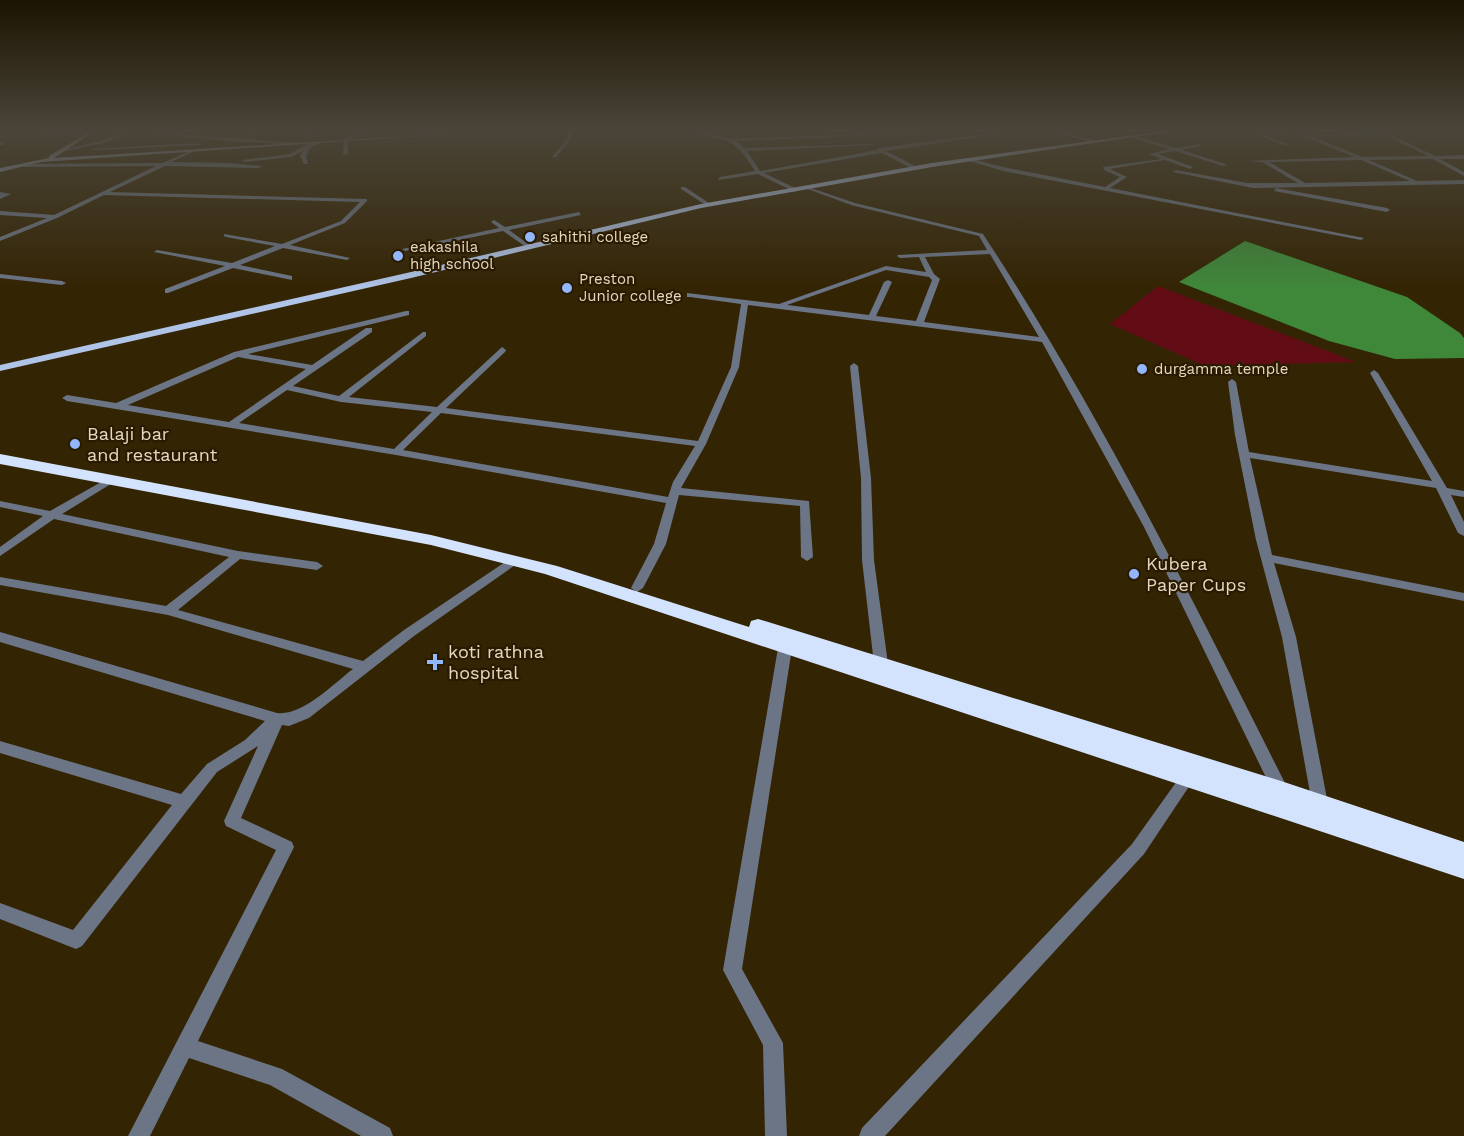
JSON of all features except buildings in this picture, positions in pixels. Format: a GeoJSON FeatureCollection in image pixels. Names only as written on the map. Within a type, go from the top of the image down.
{"type":"FeatureCollection","features":[{"type":"Feature","properties":{"kind":"highway"},"geometry":{"type":"LineString","coordinates":[[0,451],[457,536],[637,588],[1281,790],[1464,854]]}},
{"type":"Feature","properties":{"kind":"highway"},"geometry":{"type":"LineString","coordinates":[[0,459],[431,540],[562,574],[1464,868]]}},
{"type":"Feature","properties":{"kind":"main road"},"geometry":{"type":"LineString","coordinates":[[0,368],[709,205],[834,183]]}},
{"type":"Feature","properties":{"kind":"street"},"geometry":{"type":"LineString","coordinates":[[0,239],[55,217],[127,183]]}},
{"type":"Feature","properties":{"kind":"street"},"geometry":{"type":"LineString","coordinates":[[781,183],[795,190]]}},
{"type":"Feature","properties":{"kind":"street"},"geometry":{"type":"LineString","coordinates":[[1085,183],[1361,238]]}},
{"type":"Feature","properties":{"kind":"street"},"geometry":{"type":"LineString","coordinates":[[1108,187],[1114,183]]}},
{"type":"Feature","properties":{"kind":"street"},"geometry":{"type":"LineString","coordinates":[[1235,183],[1387,210]]}},
{"type":"Feature","properties":{"kind":"street"},"geometry":{"type":"LineString","coordinates":[[1246,185],[1416,183]]}},
{"type":"Feature","properties":{"kind":"street"},"geometry":{"type":"LineString","coordinates":[[683,188],[709,205]]}},
{"type":"Feature","properties":{"kind":"street"},"geometry":{"type":"LineString","coordinates":[[807,188],[853,204],[981,235],[1045,340],[1150,526],[1281,790]]}},
{"type":"Feature","properties":{"kind":"street"},"geometry":{"type":"LineString","coordinates":[[105,194],[365,200],[344,222],[237,266],[168,291]]}},
{"type":"Feature","properties":{"kind":"street"},"geometry":{"type":"LineString","coordinates":[[0,213],[55,217]]}},
{"type":"Feature","properties":{"kind":"street"},"geometry":{"type":"LineString","coordinates":[[405,249],[579,214]]}},
{"type":"Feature","properties":{"kind":"street"},"geometry":{"type":"LineString","coordinates":[[494,222],[530,246]]}},
{"type":"Feature","properties":{"kind":"street"},"geometry":{"type":"LineString","coordinates":[[226,235],[347,258]]}},
{"type":"Feature","properties":{"kind":"street"},"geometry":{"type":"LineString","coordinates":[[157,252],[289,278]]}},
{"type":"Feature","properties":{"kind":"street"},"geometry":{"type":"LineString","coordinates":[[900,256],[992,252]]}},
{"type":"Feature","properties":{"kind":"street"},"geometry":{"type":"LineString","coordinates":[[921,255],[930,276]]}},
{"type":"Feature","properties":{"kind":"street"},"geometry":{"type":"LineString","coordinates":[[779,305],[886,268],[936,279],[919,324]]}},
{"type":"Feature","properties":{"kind":"street"},"geometry":{"type":"LineString","coordinates":[[0,276],[62,283]]}},
{"type":"Feature","properties":{"kind":"street"},"geometry":{"type":"LineString","coordinates":[[872,318],[888,282]]}},
{"type":"Feature","properties":{"kind":"street"},"geometry":{"type":"LineString","coordinates":[[690,295],[1045,340]]}},
{"type":"Feature","properties":{"kind":"street"},"geometry":{"type":"LineString","coordinates":[[637,588],[660,544],[678,482],[701,444],[735,367],[745,301]]}},
{"type":"Feature","properties":{"kind":"street"},"geometry":{"type":"LineString","coordinates":[[116,407],[237,354],[406,313]]}},
{"type":"Feature","properties":{"kind":"street"},"geometry":{"type":"LineString","coordinates":[[230,424],[369,330]]}},
{"type":"Feature","properties":{"kind":"street"},"geometry":{"type":"LineString","coordinates":[[341,399],[423,334]]}},
{"type":"Feature","properties":{"kind":"street"},"geometry":{"type":"LineString","coordinates":[[396,452],[502,350]]}},
{"type":"Feature","properties":{"kind":"street"},"geometry":{"type":"LineString","coordinates":[[237,354],[314,368]]}},
{"type":"Feature","properties":{"kind":"street"},"geometry":{"type":"LineString","coordinates":[[854,366],[866,478],[868,560],[881,664]]}},
{"type":"Feature","properties":{"kind":"street"},"geometry":{"type":"LineString","coordinates":[[1374,373],[1442,488],[1464,533]]}},
{"type":"Feature","properties":{"kind":"street"},"geometry":{"type":"LineString","coordinates":[[1232,382],[1244,454],[1267,558],[1289,638],[1320,804]]}},
{"type":"Feature","properties":{"kind":"street"},"geometry":{"type":"LineString","coordinates":[[285,387],[341,399],[701,444]]}},
{"type":"Feature","properties":{"kind":"street"},"geometry":{"type":"LineString","coordinates":[[67,398],[674,496],[806,503],[807,557]]}},
{"type":"Feature","properties":{"kind":"street"},"geometry":{"type":"LineString","coordinates":[[1244,454],[1442,488],[1464,494]]}},
{"type":"Feature","properties":{"kind":"street"},"geometry":{"type":"LineString","coordinates":[[0,552],[52,515],[110,480]]}},
{"type":"Feature","properties":{"kind":"street"},"geometry":{"type":"LineString","coordinates":[[0,504],[238,555],[317,566]]}},
{"type":"Feature","properties":{"kind":"street"},"geometry":{"type":"LineString","coordinates":[[168,611],[238,555]]}},
{"type":"Feature","properties":{"kind":"street"},"geometry":{"type":"LineString","coordinates":[[1267,558],[1464,597]]}},
{"type":"Feature","properties":{"kind":"street"},"geometry":{"type":"LineString","coordinates":[[0,638],[277,719],[289,720],[304,714],[409,633],[515,561]]}},
{"type":"Feature","properties":{"kind":"street"},"geometry":{"type":"LineString","coordinates":[[0,581],[168,611],[365,667]]}},
{"type":"Feature","properties":{"kind":"street"},"geometry":{"type":"LineString","coordinates":[[776,1136],[773,1043],[732,970],[785,648]]}},
{"type":"Feature","properties":{"kind":"street"},"geometry":{"type":"LineString","coordinates":[[0,911],[76,940],[212,768],[250,744],[277,719]]}},
{"type":"Feature","properties":{"kind":"street"},"geometry":{"type":"LineString","coordinates":[[140,1136],[286,846],[232,821],[277,719]]}},
{"type":"Feature","properties":{"kind":"street"},"geometry":{"type":"LineString","coordinates":[[0,747],[184,802]]}},
{"type":"Feature","properties":{"kind":"street"},"geometry":{"type":"LineString","coordinates":[[870,1136],[1138,849],[1187,778]]}},
{"type":"Feature","properties":{"kind":"street"},"geometry":{"type":"LineString","coordinates":[[185,1047],[275,1076],[382,1136]]}},
{"type":"Feature","properties":{"kind":"shaded area"},"geometry":{"type":"Polygon","coordinates":[[[1245,241],[1407,297],[1460,333],[1464,338],[1464,358],[1395,359],[1329,341],[1179,282],[1245,241]]]}},
{"type":"Feature","properties":{"kind":"shaded area"},"geometry":{"type":"Polygon","coordinates":[[[1158,286],[1356,362],[1205,366],[1110,324],[1158,286]]]}},
{"type":"Feature","properties":{"kind":"place","name":"sahithi college"},"geometry":{"type":"Point","coordinates":[530,237]}},
{"type":"Feature","properties":{"kind":"place","name":"eakashila high school"},"geometry":{"type":"Point","coordinates":[398,256]}},
{"type":"Feature","properties":{"kind":"place","name":"Preston Junior college"},"geometry":{"type":"Point","coordinates":[567,288]}},
{"type":"Feature","properties":{"kind":"place","name":"durgamma temple"},"geometry":{"type":"Point","coordinates":[1142,369]}},
{"type":"Feature","properties":{"kind":"place","name":"Balaji bar and restaurant"},"geometry":{"type":"Point","coordinates":[75,444]}},
{"type":"Feature","properties":{"kind":"place","name":"Kubera Paper Cups"},"geometry":{"type":"Point","coordinates":[1134,574]}},
{"type":"Feature","properties":{"kind":"place","name":"koti rathna hospital"},"geometry":{"type":"Point","coordinates":[435,662]}}]}
